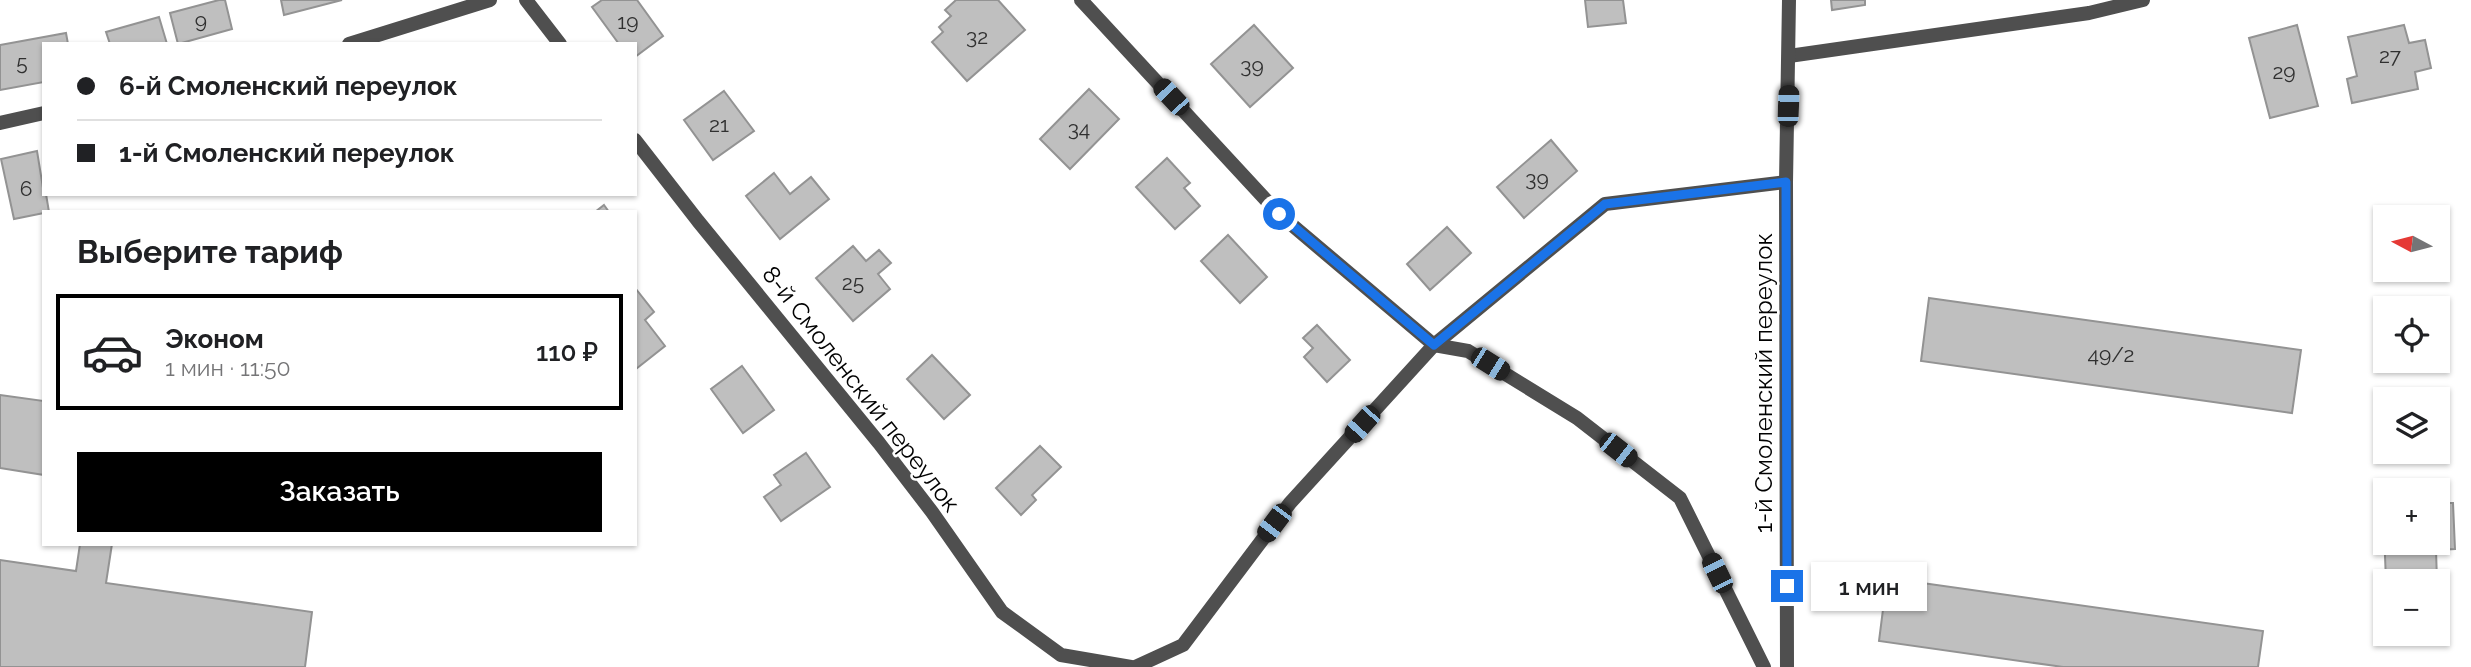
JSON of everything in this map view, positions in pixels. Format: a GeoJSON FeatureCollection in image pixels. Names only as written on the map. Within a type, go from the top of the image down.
{"type":"FeatureCollection","features":[{"type":"Feature","properties":{"kind":"street"},"geometry":{"type":"LineString","coordinates":[[355,42],[489,0]]}},
{"type":"Feature","properties":{"kind":"street"},"geometry":{"type":"LineString","coordinates":[[526,0],[558,42]]}},
{"type":"Feature","properties":{"kind":"street"},"geometry":{"type":"LineString","coordinates":[[1081,0],[1279,214],[1434,345],[1468,351],[1577,418],[1680,498],[1765,667]]}},
{"type":"Feature","properties":{"kind":"street","name":"1-й Смоленский переулок"},"geometry":{"type":"LineString","coordinates":[[1787,667],[1786,182],[1789,0]]}},
{"type":"Feature","properties":{"kind":"street"},"geometry":{"type":"LineString","coordinates":[[1789,56],[2090,13],[2143,0]]}},
{"type":"Feature","properties":{"kind":"street"},"geometry":{"type":"LineString","coordinates":[[0,123],[42,113]]}},
{"type":"Feature","properties":{"kind":"street","name":"8-й Смоленский переулок"},"geometry":{"type":"LineString","coordinates":[[637,143],[879,443],[932,512],[1002,612],[1061,655],[1133,667]]}},
{"type":"Feature","properties":{"kind":"street"},"geometry":{"type":"LineString","coordinates":[[1133,667],[1183,645],[1290,503],[1434,345],[1605,204],[1786,182]]}},
{"type":"Feature","properties":{"kind":"building"},"geometry":{"type":"Polygon","coordinates":[[[225,0],[232,29],[177,42],[170,13],[225,0]]]}},
{"type":"Feature","properties":{"kind":"building"},"geometry":{"type":"Polygon","coordinates":[[[281,0],[342,0],[284,15],[281,0]]]}},
{"type":"Feature","properties":{"kind":"building"},"geometry":{"type":"Polygon","coordinates":[[[602,0],[637,0],[663,36],[637,56],[637,42],[618,42],[592,7],[602,0]]]}},
{"type":"Feature","properties":{"kind":"building"},"geometry":{"type":"Polygon","coordinates":[[[956,0],[998,0],[1025,30],[967,81],[932,42],[943,32],[939,27],[951,16],[945,10],[956,0]]]}},
{"type":"Feature","properties":{"kind":"building"},"geometry":{"type":"Polygon","coordinates":[[[1585,0],[1623,0],[1626,23],[1588,27],[1585,0]]]}},
{"type":"Feature","properties":{"kind":"building"},"geometry":{"type":"Polygon","coordinates":[[[1831,0],[1865,0],[1865,5],[1832,10],[1831,0]]]}},
{"type":"Feature","properties":{"kind":"building"},"geometry":{"type":"Polygon","coordinates":[[[159,17],[166,42],[109,42],[106,32],[159,17]]]}},
{"type":"Feature","properties":{"kind":"building"},"geometry":{"type":"Polygon","coordinates":[[[1254,25],[1293,68],[1250,107],[1211,64],[1254,25]]]}},
{"type":"Feature","properties":{"kind":"building"},"geometry":{"type":"Polygon","coordinates":[[[2297,25],[2318,106],[2270,118],[2249,38],[2297,25]]]}},
{"type":"Feature","properties":{"kind":"building"},"geometry":{"type":"Polygon","coordinates":[[[2404,25],[2409,43],[2425,40],[2431,68],[2415,72],[2418,89],[2352,103],[2347,79],[2357,76],[2348,37],[2404,25]]]}},
{"type":"Feature","properties":{"kind":"building"},"geometry":{"type":"Polygon","coordinates":[[[66,33],[68,42],[42,42],[42,82],[0,90],[0,45],[66,33]]]}},
{"type":"Feature","properties":{"kind":"building"},"geometry":{"type":"Polygon","coordinates":[[[1089,89],[1119,119],[1070,169],[1040,139],[1089,89]]]}},
{"type":"Feature","properties":{"kind":"building"},"geometry":{"type":"Polygon","coordinates":[[[724,91],[754,131],[713,160],[684,120],[724,91]]]}},
{"type":"Feature","properties":{"kind":"building"},"geometry":{"type":"Polygon","coordinates":[[[1551,140],[1577,171],[1524,218],[1497,187],[1551,140]]]}},
{"type":"Feature","properties":{"kind":"building"},"geometry":{"type":"Polygon","coordinates":[[[37,151],[42,196],[46,196],[49,210],[14,219],[1,159],[37,151]]]}},
{"type":"Feature","properties":{"kind":"building"},"geometry":{"type":"Polygon","coordinates":[[[1167,158],[1190,183],[1184,188],[1200,206],[1175,229],[1136,187],[1167,158]]]}},
{"type":"Feature","properties":{"kind":"building"},"geometry":{"type":"Polygon","coordinates":[[[774,173],[790,194],[811,177],[829,199],[780,239],[746,196],[774,173]]]}},
{"type":"Feature","properties":{"kind":"building"},"geometry":{"type":"Polygon","coordinates":[[[1447,227],[1471,253],[1430,290],[1407,264],[1447,227]]]}},
{"type":"Feature","properties":{"kind":"building"},"geometry":{"type":"Polygon","coordinates":[[[1228,235],[1267,277],[1240,303],[1201,261],[1228,235]]]}},
{"type":"Feature","properties":{"kind":"building"},"geometry":{"type":"Polygon","coordinates":[[[853,246],[866,261],[879,250],[891,263],[878,274],[890,289],[853,321],[816,278],[853,246]]]}},
{"type":"Feature","properties":{"kind":"building"},"geometry":{"type":"Polygon","coordinates":[[[637,290],[654,312],[645,320],[665,346],[637,368],[637,290]]]}},
{"type":"Feature","properties":{"kind":"building"},"geometry":{"type":"Polygon","coordinates":[[[1929,298],[2301,350],[2292,413],[1921,361],[1929,298]]]}},
{"type":"Feature","properties":{"kind":"building"},"geometry":{"type":"Polygon","coordinates":[[[1317,325],[1350,360],[1327,382],[1304,357],[1313,348],[1303,338],[1317,325]]]}},
{"type":"Feature","properties":{"kind":"building"},"geometry":{"type":"Polygon","coordinates":[[[932,355],[970,395],[944,419],[907,379],[932,355]]]}},
{"type":"Feature","properties":{"kind":"building"},"geometry":{"type":"Polygon","coordinates":[[[742,366],[774,410],[743,433],[711,389],[742,366]]]}},
{"type":"Feature","properties":{"kind":"building"},"geometry":{"type":"Polygon","coordinates":[[[0,395],[42,401],[42,475],[0,468],[0,395]]]}},
{"type":"Feature","properties":{"kind":"building"},"geometry":{"type":"Polygon","coordinates":[[[1040,446],[1061,467],[1032,495],[1036,500],[1021,515],[996,488],[1040,446]]]}},
{"type":"Feature","properties":{"kind":"building"},"geometry":{"type":"Polygon","coordinates":[[[806,453],[830,487],[781,521],[764,497],[781,485],[774,475],[806,453]]]}},
{"type":"Feature","properties":{"kind":"building"},"geometry":{"type":"Polygon","coordinates":[[[2450,503],[2453,503],[2455,549],[2450,549],[2450,503]]]}},
{"type":"Feature","properties":{"kind":"building"},"geometry":{"type":"Polygon","coordinates":[[[80,546],[112,546],[106,583],[312,612],[305,667],[0,667],[0,560],[76,571],[80,546]]]}},
{"type":"Feature","properties":{"kind":"building"},"geometry":{"type":"Polygon","coordinates":[[[2385,555],[2436,555],[2437,569],[2386,569],[2385,555]]]}},
{"type":"Feature","properties":{"kind":"building"},"geometry":{"type":"Polygon","coordinates":[[[1887,578],[2263,631],[2258,667],[2063,667],[1879,641],[1887,578]]]}},
{"type":"Feature","properties":{"kind":"route"},"geometry":{"type":"LineString","coordinates":[[1279,214],[1434,345],[1605,204],[1786,182],[1787,586]]}}]}
